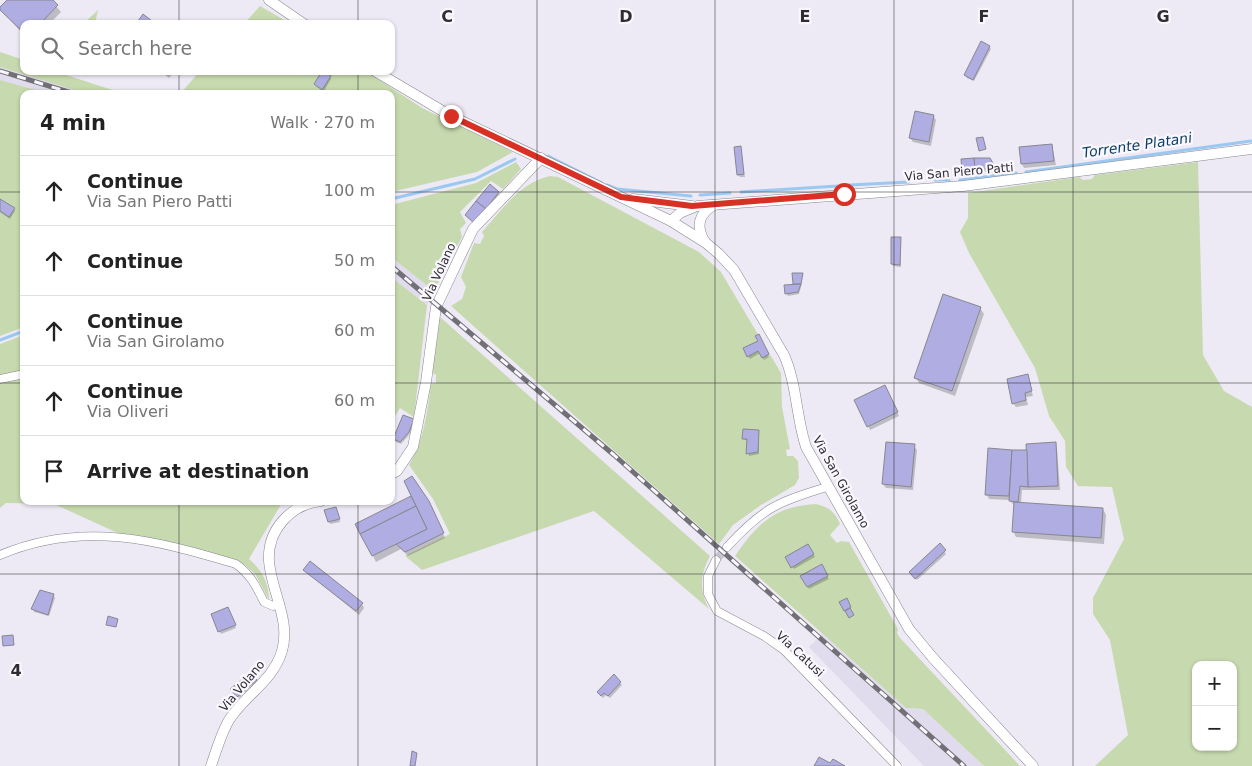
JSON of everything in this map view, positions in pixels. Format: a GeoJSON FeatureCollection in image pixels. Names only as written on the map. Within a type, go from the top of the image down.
{"type":"FeatureCollection","features":[{"type":"Feature","properties":{"kind":"street"},"geometry":{"type":"LineString","coordinates":[[269,0],[298,20]]}},
{"type":"Feature","properties":{"kind":"street","name":"Via San Girolamo"},"geometry":{"type":"LineString","coordinates":[[381,75],[443,112],[671,221],[720,254],[734,270],[784,356],[791,374],[799,428],[806,447],[909,629],[932,658],[1033,766]]}},
{"type":"Feature","properties":{"kind":"street","name":"Via San Piero Patti"},"geometry":{"type":"LineString","coordinates":[[621,197],[692,206],[963,186],[1252,149]]}},
{"type":"Feature","properties":{"kind":"street","name":"Via Volano"},"geometry":{"type":"LineString","coordinates":[[395,471],[413,447],[426,382],[436,307],[473,229],[541,158]]}},
{"type":"Feature","properties":{"kind":"street"},"geometry":{"type":"LineString","coordinates":[[706,243],[700,235],[699,221],[708,208],[715,204]]}},
{"type":"Feature","properties":{"kind":"street"},"geometry":{"type":"LineString","coordinates":[[671,221],[692,206]]}},
{"type":"Feature","properties":{"kind":"street"},"geometry":{"type":"LineString","coordinates":[[0,379],[20,375]]}},
{"type":"Feature","properties":{"kind":"street"},"geometry":{"type":"LineString","coordinates":[[727,547],[750,523],[769,508],[792,498],[827,487]]}},
{"type":"Feature","properties":{"kind":"street","name":"Via Volano"},"geometry":{"type":"LineString","coordinates":[[210,766],[230,719],[264,683],[278,660],[284,639],[280,604],[269,561],[271,543],[281,521],[301,505]]}},
{"type":"Feature","properties":{"kind":"street"},"geometry":{"type":"LineString","coordinates":[[0,555],[47,540],[122,536],[150,540],[236,564],[256,582],[264,602],[273,606],[280,604]]}},
{"type":"Feature","properties":{"kind":"street","name":"Via Catusi"},"geometry":{"type":"LineString","coordinates":[[716,560],[708,576],[708,594],[717,611],[764,636],[784,650],[897,766]]}},
{"type":"Feature","properties":{"kind":"shaded area"},"geometry":{"type":"Polygon","coordinates":[[[0,67],[20,73],[20,75],[29,75],[76,90],[36,90],[0,80],[0,67]]]}},
{"type":"Feature","properties":{"kind":"shaded area"},"geometry":{"type":"Polygon","coordinates":[[[395,260],[434,291],[427,305],[395,280],[395,260]]]}},
{"type":"Feature","properties":{"kind":"shaded area"},"geometry":{"type":"Polygon","coordinates":[[[822,634],[906,708],[923,709],[984,766],[924,766],[809,647],[822,634]]]}},
{"type":"Feature","properties":{"kind":"green space"},"geometry":{"type":"Polygon","coordinates":[[[260,6],[284,20],[248,20],[260,6]]]}},
{"type":"Feature","properties":{"kind":"green space"},"geometry":{"type":"Polygon","coordinates":[[[98,10],[96,20],[87,20],[98,10]]]}},
{"type":"Feature","properties":{"kind":"green space"},"geometry":{"type":"Polygon","coordinates":[[[0,52],[20,59],[20,73],[0,67],[0,52]]]}},
{"type":"Feature","properties":{"kind":"green space"},"geometry":{"type":"Polygon","coordinates":[[[26,75],[66,75],[113,90],[74,90],[26,75]]]}},
{"type":"Feature","properties":{"kind":"green space"},"geometry":{"type":"Polygon","coordinates":[[[197,75],[372,75],[395,90],[183,90],[197,75]]]}},
{"type":"Feature","properties":{"kind":"green space"},"geometry":{"type":"Polygon","coordinates":[[[0,80],[36,90],[20,90],[20,328],[0,336],[0,80]]]}},
{"type":"Feature","properties":{"kind":"green space"},"geometry":{"type":"Polygon","coordinates":[[[395,90],[422,108],[513,152],[477,172],[395,191],[395,90]]]}},
{"type":"Feature","properties":{"kind":"green space"},"geometry":{"type":"Polygon","coordinates":[[[516,162],[521,169],[503,189],[491,181],[460,212],[466,223],[460,229],[462,237],[434,291],[395,260],[395,204],[476,183],[516,162]]]}},
{"type":"Feature","properties":{"kind":"green space"},"geometry":{"type":"Polygon","coordinates":[[[1198,162],[1203,355],[1224,391],[1252,407],[1252,766],[1095,766],[1128,735],[1110,640],[1093,614],[1093,598],[1124,539],[1112,487],[1078,486],[1066,467],[1065,441],[1049,416],[1035,368],[969,253],[960,232],[968,218],[968,193],[1079,177],[1083,180],[1092,179],[1095,175],[1198,162]]]}},
{"type":"Feature","properties":{"kind":"green space"},"geometry":{"type":"Polygon","coordinates":[[[550,176],[558,177],[699,252],[721,272],[781,373],[782,407],[790,449],[786,450],[787,456],[793,456],[798,461],[799,478],[795,485],[761,505],[733,525],[719,544],[451,306],[462,299],[466,287],[461,277],[474,243],[480,244],[484,236],[482,232],[504,206],[520,191],[550,176]]]}},
{"type":"Feature","properties":{"kind":"green space"},"geometry":{"type":"Polygon","coordinates":[[[395,280],[427,305],[414,417],[400,408],[395,416],[395,280]]]}},
{"type":"Feature","properties":{"kind":"green space"},"geometry":{"type":"Polygon","coordinates":[[[440,317],[710,556],[704,570],[702,582],[702,589],[709,609],[594,511],[422,570],[405,556],[450,534],[433,499],[409,465],[421,436],[431,384],[436,383],[436,375],[433,373],[433,368],[440,317]]]}},
{"type":"Feature","properties":{"kind":"green space"},"geometry":{"type":"Polygon","coordinates":[[[20,336],[20,503],[6,503],[0,508],[0,344],[20,336]]]}},
{"type":"Feature","properties":{"kind":"green space"},"geometry":{"type":"Polygon","coordinates":[[[816,504],[828,508],[836,516],[840,524],[830,535],[837,543],[841,541],[849,542],[898,629],[897,633],[900,638],[1020,766],[984,766],[923,709],[906,708],[735,556],[759,526],[768,519],[789,508],[816,504]]]}},
{"type":"Feature","properties":{"kind":"green space"},"geometry":{"type":"Polygon","coordinates":[[[56,505],[281,505],[249,559],[264,577],[268,588],[269,600],[255,574],[245,565],[189,547],[120,534],[56,505]]]}},
{"type":"Feature","properties":{"kind":"building"},"geometry":{"type":"Polygon","coordinates":[[[7,0],[53,0],[58,5],[44,20],[20,20],[20,29],[0,10],[0,7],[7,0]]]}},
{"type":"Feature","properties":{"kind":"building"},"geometry":{"type":"Polygon","coordinates":[[[143,14],[151,20],[139,20],[143,14]]]}},
{"type":"Feature","properties":{"kind":"building"},"geometry":{"type":"Polygon","coordinates":[[[981,41],[990,46],[973,80],[964,75],[981,41]]]}},
{"type":"Feature","properties":{"kind":"building"},"geometry":{"type":"Polygon","coordinates":[[[320,75],[331,76],[322,90],[314,84],[320,75]]]}},
{"type":"Feature","properties":{"kind":"building"},"geometry":{"type":"Polygon","coordinates":[[[915,111],[934,115],[929,142],[909,138],[915,111]]]}},
{"type":"Feature","properties":{"kind":"building"},"geometry":{"type":"Polygon","coordinates":[[[983,137],[986,149],[979,151],[976,138],[983,137]]]}},
{"type":"Feature","properties":{"kind":"building"},"geometry":{"type":"Polygon","coordinates":[[[1052,144],[1054,161],[1021,164],[1019,147],[1052,144]]]}},
{"type":"Feature","properties":{"kind":"building"},"geometry":{"type":"Polygon","coordinates":[[[741,146],[744,174],[737,175],[734,147],[741,146]]]}},
{"type":"Feature","properties":{"kind":"building"},"geometry":{"type":"Polygon","coordinates":[[[974,158],[990,158],[996,168],[975,170],[974,158]]]}},
{"type":"Feature","properties":{"kind":"building"},"geometry":{"type":"Polygon","coordinates":[[[974,158],[975,170],[962,171],[961,159],[974,158]]]}},
{"type":"Feature","properties":{"kind":"building"},"geometry":{"type":"Polygon","coordinates":[[[490,184],[499,192],[486,209],[476,201],[490,184]]]}},
{"type":"Feature","properties":{"kind":"building"},"geometry":{"type":"Polygon","coordinates":[[[0,199],[15,208],[9,217],[0,211],[0,199]]]}},
{"type":"Feature","properties":{"kind":"building"},"geometry":{"type":"Polygon","coordinates":[[[476,201],[486,209],[474,223],[465,215],[476,201]]]}},
{"type":"Feature","properties":{"kind":"building"},"geometry":{"type":"Polygon","coordinates":[[[891,237],[901,237],[900,265],[891,264],[891,237]]]}},
{"type":"Feature","properties":{"kind":"building"},"geometry":{"type":"Polygon","coordinates":[[[792,273],[803,273],[801,284],[793,284],[792,273]]]}},
{"type":"Feature","properties":{"kind":"building"},"geometry":{"type":"Polygon","coordinates":[[[801,284],[798,292],[785,294],[784,285],[801,284]]]}},
{"type":"Feature","properties":{"kind":"building"},"geometry":{"type":"Polygon","coordinates":[[[943,294],[981,307],[952,391],[914,378],[943,294]]]}},
{"type":"Feature","properties":{"kind":"building"},"geometry":{"type":"Polygon","coordinates":[[[759,334],[769,354],[762,358],[758,351],[747,357],[743,348],[758,341],[755,336],[759,334]]]}},
{"type":"Feature","properties":{"kind":"building"},"geometry":{"type":"Polygon","coordinates":[[[1028,374],[1032,391],[1025,393],[1026,400],[1012,404],[1007,379],[1028,374]]]}},
{"type":"Feature","properties":{"kind":"building"},"geometry":{"type":"Polygon","coordinates":[[[885,385],[898,412],[867,427],[854,400],[885,385]]]}},
{"type":"Feature","properties":{"kind":"building"},"geometry":{"type":"Polygon","coordinates":[[[403,415],[414,419],[409,432],[400,442],[395,440],[395,434],[403,415]]]}},
{"type":"Feature","properties":{"kind":"building"},"geometry":{"type":"Polygon","coordinates":[[[743,429],[759,430],[758,452],[746,454],[747,439],[742,439],[743,429]]]}},
{"type":"Feature","properties":{"kind":"building"},"geometry":{"type":"Polygon","coordinates":[[[886,442],[915,444],[911,487],[882,484],[886,442]]]}},
{"type":"Feature","properties":{"kind":"building"},"geometry":{"type":"Polygon","coordinates":[[[1056,442],[1058,486],[1028,487],[1026,444],[1056,442]]]}},
{"type":"Feature","properties":{"kind":"building"},"geometry":{"type":"Polygon","coordinates":[[[988,448],[1012,450],[1009,496],[985,495],[988,448]]]}},
{"type":"Feature","properties":{"kind":"building"},"geometry":{"type":"Polygon","coordinates":[[[1012,450],[1027,450],[1028,487],[1020,486],[1018,502],[1009,501],[1012,450]]]}},
{"type":"Feature","properties":{"kind":"building"},"geometry":{"type":"Polygon","coordinates":[[[412,476],[429,501],[444,533],[405,552],[396,544],[427,529],[404,481],[412,476]]]}},
{"type":"Feature","properties":{"kind":"building"},"geometry":{"type":"Polygon","coordinates":[[[411,496],[416,506],[360,534],[355,524],[411,496]]]}},
{"type":"Feature","properties":{"kind":"building"},"geometry":{"type":"Polygon","coordinates":[[[1014,502],[1103,508],[1101,538],[1012,532],[1014,502]]]}},
{"type":"Feature","properties":{"kind":"building"},"geometry":{"type":"Polygon","coordinates":[[[416,506],[427,529],[372,556],[360,534],[416,506]]]}},
{"type":"Feature","properties":{"kind":"building"},"geometry":{"type":"Polygon","coordinates":[[[336,507],[340,519],[328,522],[324,510],[336,507]]]}},
{"type":"Feature","properties":{"kind":"building"},"geometry":{"type":"Polygon","coordinates":[[[940,543],[946,550],[915,579],[909,572],[940,543]]]}},
{"type":"Feature","properties":{"kind":"building"},"geometry":{"type":"Polygon","coordinates":[[[808,544],[814,554],[791,568],[785,557],[808,544]]]}},
{"type":"Feature","properties":{"kind":"building"},"geometry":{"type":"Polygon","coordinates":[[[310,561],[363,603],[356,611],[303,570],[310,561]]]}},
{"type":"Feature","properties":{"kind":"building"},"geometry":{"type":"Polygon","coordinates":[[[822,564],[828,576],[807,587],[800,576],[822,564]]]}},
{"type":"Feature","properties":{"kind":"building"},"geometry":{"type":"Polygon","coordinates":[[[40,590],[54,594],[48,615],[31,609],[40,590]]]}},
{"type":"Feature","properties":{"kind":"building"},"geometry":{"type":"Polygon","coordinates":[[[847,598],[851,607],[844,611],[839,602],[847,598]]]}},
{"type":"Feature","properties":{"kind":"building"},"geometry":{"type":"Polygon","coordinates":[[[228,607],[236,625],[218,632],[211,614],[228,607]]]}},
{"type":"Feature","properties":{"kind":"building"},"geometry":{"type":"Polygon","coordinates":[[[850,608],[854,615],[849,618],[845,611],[850,608]]]}},
{"type":"Feature","properties":{"kind":"building"},"geometry":{"type":"Polygon","coordinates":[[[108,616],[118,619],[116,627],[106,625],[108,616]]]}},
{"type":"Feature","properties":{"kind":"building"},"geometry":{"type":"Polygon","coordinates":[[[13,635],[14,645],[3,646],[2,636],[13,635]]]}},
{"type":"Feature","properties":{"kind":"building"},"geometry":{"type":"Polygon","coordinates":[[[252,674],[257,680],[251,685],[246,679],[252,674]]]}},
{"type":"Feature","properties":{"kind":"building"},"geometry":{"type":"Polygon","coordinates":[[[614,674],[621,682],[608,696],[604,693],[601,696],[597,692],[614,674]]]}},
{"type":"Feature","properties":{"kind":"building"},"geometry":{"type":"Polygon","coordinates":[[[245,677],[251,685],[237,697],[230,689],[245,677]]]}},
{"type":"Feature","properties":{"kind":"building"},"geometry":{"type":"Polygon","coordinates":[[[412,751],[417,753],[415,766],[410,766],[412,751]]]}},
{"type":"Feature","properties":{"kind":"building"},"geometry":{"type":"Polygon","coordinates":[[[819,757],[830,763],[833,759],[845,766],[814,766],[819,757]]]}},
{"type":"Feature","properties":{"kind":"waterway","name":"Torrente Platani"},"geometry":{"type":"LineString","coordinates":[[1026,172],[1251,141]]}},
{"type":"Feature","properties":{"kind":"waterway","name":"Torrente Platani"},"geometry":{"type":"LineString","coordinates":[[548,156],[602,183]]}},
{"type":"Feature","properties":{"kind":"waterway","name":"Torrente Platani"},"geometry":{"type":"LineString","coordinates":[[395,198],[475,179],[515,159]]}},
{"type":"Feature","properties":{"kind":"waterway","name":"Torrente Platani"},"geometry":{"type":"LineString","coordinates":[[960,180],[1016,173]]}},
{"type":"Feature","properties":{"kind":"waterway","name":"Torrente Platani"},"geometry":{"type":"LineString","coordinates":[[935,180],[949,180]]}},
{"type":"Feature","properties":{"kind":"waterway","name":"Torrente Platani"},"geometry":{"type":"LineString","coordinates":[[850,185],[909,182]]}},
{"type":"Feature","properties":{"kind":"waterway","name":"Torrente Platani"},"geometry":{"type":"LineString","coordinates":[[607,185],[617,189],[691,196]]}},
{"type":"Feature","properties":{"kind":"waterway","name":"Torrente Platani"},"geometry":{"type":"LineString","coordinates":[[741,192],[838,186]]}},
{"type":"Feature","properties":{"kind":"waterway","name":"Torrente Platani"},"geometry":{"type":"LineString","coordinates":[[700,195],[730,193]]}},
{"type":"Feature","properties":{"kind":"waterway","name":"Torrente Platani"},"geometry":{"type":"LineString","coordinates":[[0,340],[20,332]]}},
{"type":"Feature","properties":{"kind":"tunnel"},"geometry":{"type":"LineString","coordinates":[[716,560],[727,547]]}},
{"type":"Feature","properties":{"kind":"railway"},"geometry":{"type":"LineString","coordinates":[[0,71],[62,90]]}},
{"type":"Feature","properties":{"kind":"railway"},"geometry":{"type":"LineString","coordinates":[[395,269],[614,455],[964,766]]}},
{"type":"Feature","properties":{"kind":"route"},"geometry":{"type":"LineString","coordinates":[[451,116],[621,197],[692,206],[844,194]]}}]}
